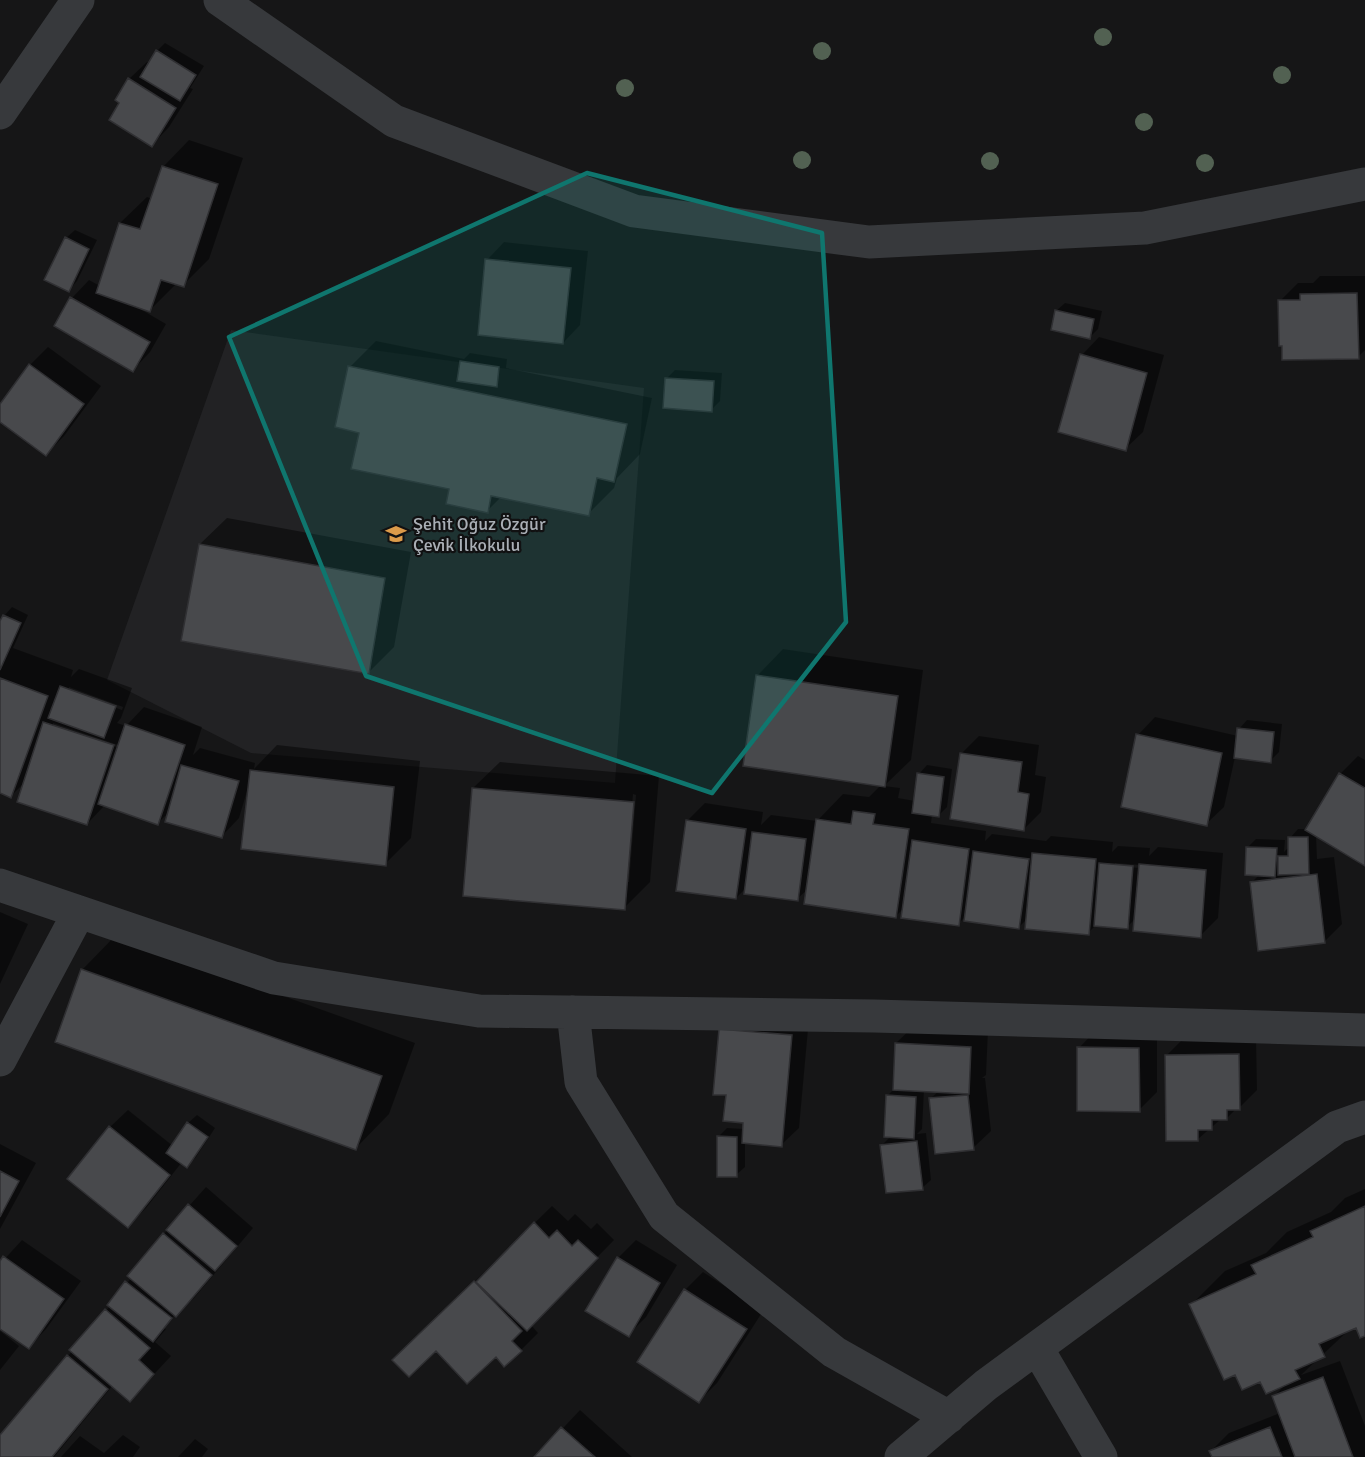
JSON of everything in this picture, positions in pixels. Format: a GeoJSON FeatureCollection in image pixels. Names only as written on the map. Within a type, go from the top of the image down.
{"type":"FeatureCollection","features":[{"type":"Feature","properties":{"kind":"street"},"geometry":{"type":"LineString","coordinates":[[0,113],[78,0]]}},
{"type":"Feature","properties":{"kind":"street"},"geometry":{"type":"LineString","coordinates":[[220,0],[394,121],[633,211],[869,242],[1144,228],[1365,184]]}},
{"type":"Feature","properties":{"kind":"street"},"geometry":{"type":"LineString","coordinates":[[0,885],[274,978],[479,1011],[874,1016],[1365,1030]]}},
{"type":"Feature","properties":{"kind":"street"},"geometry":{"type":"LineString","coordinates":[[0,1060],[79,912]]}},
{"type":"Feature","properties":{"kind":"street"},"geometry":{"type":"LineString","coordinates":[[573,1012],[581,1082],[664,1216],[834,1352],[949,1417]]}},
{"type":"Feature","properties":{"kind":"street"},"geometry":{"type":"LineString","coordinates":[[1332,1029],[1365,1014]]}},
{"type":"Feature","properties":{"kind":"street"},"geometry":{"type":"LineString","coordinates":[[901,1457],[986,1385],[1337,1127],[1365,1117]]}},
{"type":"Feature","properties":{"kind":"street"},"geometry":{"type":"LineString","coordinates":[[1037,1348],[1101,1457]]}},
{"type":"Feature","properties":{"kind":"highlighted area"},"geometry":{"type":"Polygon","coordinates":[[[587,173],[822,233],[846,622],[712,793],[366,676],[229,337],[587,173]]]}},
{"type":"Feature","properties":{"kind":"shaded area","name":"Şehit Oğuz Özgür Çevik İlkokulu"},"geometry":{"type":"Polygon","coordinates":[[[231,330],[644,388],[615,783],[251,753],[107,680],[231,330]]]}},
{"type":"Feature","properties":{"kind":"building"},"geometry":{"type":"Polygon","coordinates":[[[156,50],[196,75],[180,101],[140,77],[156,50]]]}},
{"type":"Feature","properties":{"kind":"building"},"geometry":{"type":"Polygon","coordinates":[[[128,78],[176,108],[152,147],[109,120],[119,103],[115,100],[128,78]]]}},
{"type":"Feature","properties":{"kind":"building"},"geometry":{"type":"Polygon","coordinates":[[[162,166],[218,184],[184,287],[161,280],[150,312],[96,293],[119,223],[140,229],[162,166]]]}},
{"type":"Feature","properties":{"kind":"building"},"geometry":{"type":"Polygon","coordinates":[[[65,237],[89,249],[69,292],[44,280],[65,237]]]}},
{"type":"Feature","properties":{"kind":"building"},"geometry":{"type":"Polygon","coordinates":[[[485,259],[571,268],[563,344],[478,335],[485,259]]]}},
{"type":"Feature","properties":{"kind":"building"},"geometry":{"type":"Polygon","coordinates":[[[1357,293],[1359,359],[1282,360],[1282,346],[1279,346],[1278,300],[1300,300],[1300,294],[1357,293]]]}},
{"type":"Feature","properties":{"kind":"building"},"geometry":{"type":"Polygon","coordinates":[[[70,297],[150,342],[133,372],[54,326],[70,297]]]}},
{"type":"Feature","properties":{"kind":"building"},"geometry":{"type":"Polygon","coordinates":[[[1055,310],[1094,319],[1090,339],[1051,330],[1055,310]]]}},
{"type":"Feature","properties":{"kind":"building"},"geometry":{"type":"Polygon","coordinates":[[[1080,354],[1147,373],[1126,451],[1058,432],[1080,354]]]}},
{"type":"Feature","properties":{"kind":"building"},"geometry":{"type":"Polygon","coordinates":[[[460,361],[499,367],[497,387],[457,381],[460,361]]]}},
{"type":"Feature","properties":{"kind":"building"},"geometry":{"type":"Polygon","coordinates":[[[29,364],[84,404],[46,456],[0,422],[0,404],[29,364]]]}},
{"type":"Feature","properties":{"kind":"building"},"geometry":{"type":"Polygon","coordinates":[[[348,366],[627,424],[614,482],[597,478],[589,516],[491,496],[488,513],[446,504],[449,489],[351,469],[359,433],[335,427],[348,366]]]}},
{"type":"Feature","properties":{"kind":"building"},"geometry":{"type":"Polygon","coordinates":[[[665,378],[714,381],[712,412],[663,408],[665,378]]]}},
{"type":"Feature","properties":{"kind":"building"},"geometry":{"type":"Polygon","coordinates":[[[199,544],[385,578],[369,674],[181,641],[199,544]]]}},
{"type":"Feature","properties":{"kind":"building"},"geometry":{"type":"Polygon","coordinates":[[[3,615],[21,623],[0,670],[0,621],[3,615]]]}},
{"type":"Feature","properties":{"kind":"building"},"geometry":{"type":"Polygon","coordinates":[[[756,675],[898,696],[885,787],[743,766],[756,675]]]}},
{"type":"Feature","properties":{"kind":"building"},"geometry":{"type":"Polygon","coordinates":[[[0,678],[48,696],[11,798],[0,793],[0,678]]]}},
{"type":"Feature","properties":{"kind":"building"},"geometry":{"type":"Polygon","coordinates":[[[60,686],[116,706],[104,738],[48,718],[60,686]]]}},
{"type":"Feature","properties":{"kind":"building"},"geometry":{"type":"Polygon","coordinates":[[[43,722],[114,745],[87,825],[17,802],[43,722]]]}},
{"type":"Feature","properties":{"kind":"building"},"geometry":{"type":"Polygon","coordinates":[[[125,724],[185,745],[158,825],[98,804],[125,724]]]}},
{"type":"Feature","properties":{"kind":"building"},"geometry":{"type":"Polygon","coordinates":[[[1237,728],[1274,732],[1271,763],[1234,758],[1237,728]]]}},
{"type":"Feature","properties":{"kind":"building"},"geometry":{"type":"Polygon","coordinates":[[[1136,734],[1222,753],[1207,826],[1121,807],[1136,734]]]}},
{"type":"Feature","properties":{"kind":"building"},"geometry":{"type":"Polygon","coordinates":[[[960,753],[1022,762],[1018,792],[1029,794],[1024,831],[950,819],[960,753]]]}},
{"type":"Feature","properties":{"kind":"building"},"geometry":{"type":"Polygon","coordinates":[[[181,765],[239,781],[222,838],[165,822],[181,765]]]}},
{"type":"Feature","properties":{"kind":"building"},"geometry":{"type":"Polygon","coordinates":[[[250,770],[394,787],[386,866],[241,849],[250,770]]]}},
{"type":"Feature","properties":{"kind":"building"},"geometry":{"type":"Polygon","coordinates":[[[917,773],[944,777],[939,817],[912,813],[917,773]]]}},
{"type":"Feature","properties":{"kind":"building"},"geometry":{"type":"Polygon","coordinates":[[[1339,773],[1365,788],[1365,866],[1305,830],[1339,773]]]}},
{"type":"Feature","properties":{"kind":"building"},"geometry":{"type":"Polygon","coordinates":[[[472,788],[634,802],[625,910],[463,896],[472,788]]]}},
{"type":"Feature","properties":{"kind":"building"},"geometry":{"type":"Polygon","coordinates":[[[853,811],[875,814],[873,824],[909,829],[896,918],[804,904],[816,819],[851,824],[853,811]]]}},
{"type":"Feature","properties":{"kind":"building"},"geometry":{"type":"Polygon","coordinates":[[[686,820],[746,829],[736,899],[676,891],[686,820]]]}},
{"type":"Feature","properties":{"kind":"building"},"geometry":{"type":"Polygon","coordinates":[[[752,832],[806,839],[798,901],[744,894],[752,832]]]}},
{"type":"Feature","properties":{"kind":"building"},"geometry":{"type":"Polygon","coordinates":[[[1288,837],[1308,837],[1309,874],[1278,875],[1278,856],[1288,856],[1288,837]]]}},
{"type":"Feature","properties":{"kind":"building"},"geometry":{"type":"Polygon","coordinates":[[[912,840],[969,849],[959,926],[901,918],[912,840]]]}},
{"type":"Feature","properties":{"kind":"building"},"geometry":{"type":"Polygon","coordinates":[[[1246,847],[1277,848],[1275,877],[1245,875],[1246,847]]]}},
{"type":"Feature","properties":{"kind":"building"},"geometry":{"type":"Polygon","coordinates":[[[973,851],[1029,859],[1019,929],[964,921],[973,851]]]}},
{"type":"Feature","properties":{"kind":"building"},"geometry":{"type":"Polygon","coordinates":[[[1032,853],[1096,859],[1089,935],[1025,929],[1032,853]]]}},
{"type":"Feature","properties":{"kind":"building"},"geometry":{"type":"Polygon","coordinates":[[[1099,863],[1133,866],[1128,929],[1094,926],[1099,863]]]}},
{"type":"Feature","properties":{"kind":"building"},"geometry":{"type":"Polygon","coordinates":[[[1139,864],[1206,870],[1201,938],[1133,931],[1139,864]]]}},
{"type":"Feature","properties":{"kind":"building"},"geometry":{"type":"Polygon","coordinates":[[[1317,874],[1325,943],[1258,951],[1250,882],[1317,874]]]}},
{"type":"Feature","properties":{"kind":"building"},"geometry":{"type":"Polygon","coordinates":[[[81,969],[382,1076],[356,1150],[55,1042],[81,969]]]}},
{"type":"Feature","properties":{"kind":"building"},"geometry":{"type":"Polygon","coordinates":[[[719,1029],[792,1035],[782,1147],[742,1143],[743,1123],[723,1121],[726,1095],[713,1095],[719,1029]]]}},
{"type":"Feature","properties":{"kind":"building"},"geometry":{"type":"Polygon","coordinates":[[[895,1043],[971,1047],[969,1094],[893,1090],[895,1043]]]}},
{"type":"Feature","properties":{"kind":"building"},"geometry":{"type":"Polygon","coordinates":[[[1077,1047],[1139,1048],[1140,1112],[1077,1111],[1077,1047]]]}},
{"type":"Feature","properties":{"kind":"building"},"geometry":{"type":"Polygon","coordinates":[[[1239,1054],[1240,1110],[1227,1110],[1227,1120],[1212,1120],[1212,1130],[1198,1130],[1198,1141],[1166,1141],[1165,1055],[1239,1054]]]}},
{"type":"Feature","properties":{"kind":"building"},"geometry":{"type":"Polygon","coordinates":[[[886,1095],[916,1097],[914,1139],[884,1137],[886,1095]]]}},
{"type":"Feature","properties":{"kind":"building"},"geometry":{"type":"Polygon","coordinates":[[[968,1095],[974,1150],[935,1154],[929,1098],[968,1095]]]}},
{"type":"Feature","properties":{"kind":"building"},"geometry":{"type":"Polygon","coordinates":[[[187,1122],[208,1137],[187,1168],[166,1153],[187,1122]]]}},
{"type":"Feature","properties":{"kind":"building"},"geometry":{"type":"Polygon","coordinates":[[[109,1126],[170,1175],[128,1228],[67,1179],[109,1126]]]}},
{"type":"Feature","properties":{"kind":"building"},"geometry":{"type":"Polygon","coordinates":[[[717,1136],[737,1137],[737,1177],[717,1177],[717,1136]]]}},
{"type":"Feature","properties":{"kind":"building"},"geometry":{"type":"Polygon","coordinates":[[[917,1141],[923,1190],[886,1193],[880,1145],[917,1141]]]}},
{"type":"Feature","properties":{"kind":"building"},"geometry":{"type":"Polygon","coordinates":[[[0,1171],[19,1181],[0,1217],[0,1171]]]}},
{"type":"Feature","properties":{"kind":"building"},"geometry":{"type":"Polygon","coordinates":[[[188,1204],[237,1246],[215,1271],[166,1230],[188,1204]]]}},
{"type":"Feature","properties":{"kind":"building"},"geometry":{"type":"Polygon","coordinates":[[[1365,1206],[1365,1336],[1360,1338],[1356,1328],[1319,1344],[1325,1357],[1295,1370],[1300,1379],[1266,1394],[1260,1382],[1242,1390],[1235,1375],[1224,1380],[1189,1304],[1256,1274],[1251,1265],[1313,1237],[1310,1231],[1365,1206]]]}},
{"type":"Feature","properties":{"kind":"building"},"geometry":{"type":"Polygon","coordinates":[[[534,1222],[549,1238],[557,1230],[572,1246],[578,1240],[598,1258],[527,1331],[476,1282],[534,1222]]]}},
{"type":"Feature","properties":{"kind":"building"},"geometry":{"type":"Polygon","coordinates":[[[163,1233],[212,1275],[176,1317],[127,1276],[163,1233]]]}},
{"type":"Feature","properties":{"kind":"building"},"geometry":{"type":"Polygon","coordinates":[[[3,1256],[64,1299],[29,1349],[0,1329],[0,1261],[3,1256]]]}},
{"type":"Feature","properties":{"kind":"building"},"geometry":{"type":"Polygon","coordinates":[[[617,1257],[660,1283],[629,1337],[585,1311],[617,1257]]]}},
{"type":"Feature","properties":{"kind":"building"},"geometry":{"type":"Polygon","coordinates":[[[125,1281],[172,1318],[153,1342],[107,1305],[125,1281]]]}},
{"type":"Feature","properties":{"kind":"building"},"geometry":{"type":"Polygon","coordinates":[[[474,1281],[522,1331],[512,1341],[522,1351],[504,1367],[496,1357],[467,1384],[436,1351],[409,1377],[392,1360],[474,1281]]]}},
{"type":"Feature","properties":{"kind":"building"},"geometry":{"type":"Polygon","coordinates":[[[684,1289],[747,1329],[699,1403],[637,1362],[684,1289]]]}},
{"type":"Feature","properties":{"kind":"building"},"geometry":{"type":"Polygon","coordinates":[[[105,1309],[150,1348],[139,1360],[154,1374],[130,1402],[69,1350],[105,1309]]]}},
{"type":"Feature","properties":{"kind":"building"},"geometry":{"type":"Polygon","coordinates":[[[67,1355],[108,1389],[52,1457],[0,1457],[0,1435],[67,1355]]]}},
{"type":"Feature","properties":{"kind":"building"},"geometry":{"type":"Polygon","coordinates":[[[1323,1377],[1353,1457],[1295,1457],[1272,1396],[1323,1377]]]}},
{"type":"Feature","properties":{"kind":"building"},"geometry":{"type":"Polygon","coordinates":[[[561,1427],[595,1457],[534,1457],[561,1427]]]}},
{"type":"Feature","properties":{"kind":"building"},"geometry":{"type":"Polygon","coordinates":[[[1270,1427],[1282,1457],[1212,1457],[1209,1451],[1270,1427]]]}},
{"type":"Feature","properties":{"kind":"place","name":"Şehit Oğuz Özgür Çevik İlkokulu"},"geometry":{"type":"Point","coordinates":[396,534]}}]}
